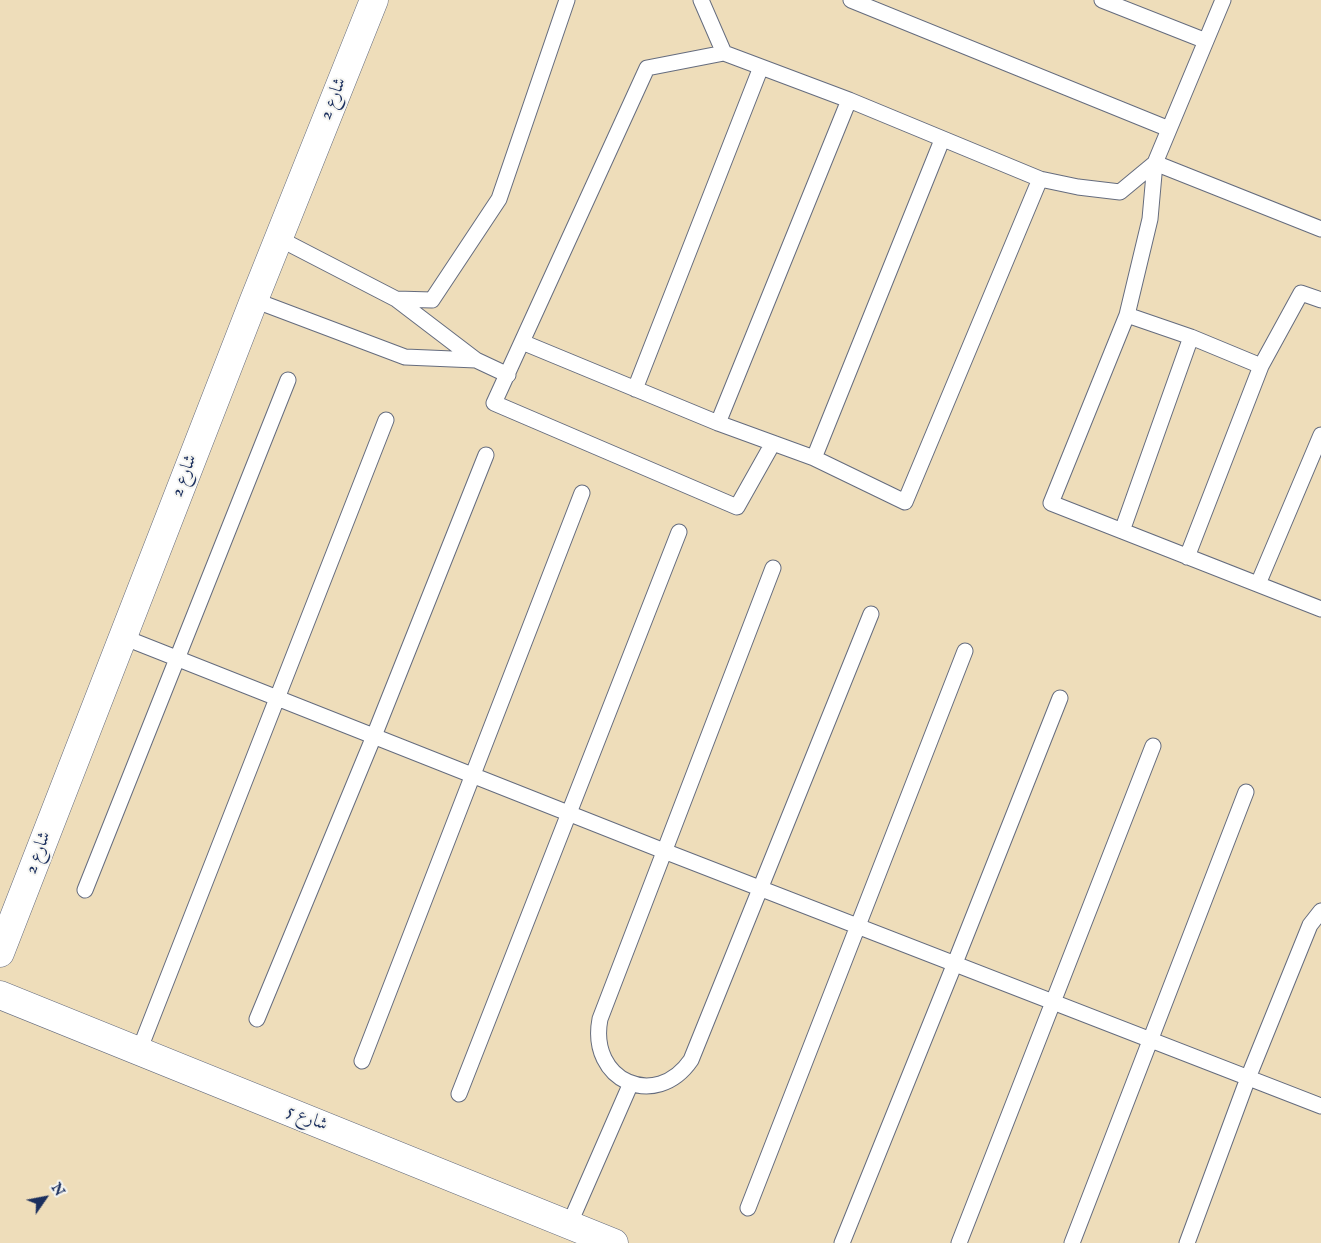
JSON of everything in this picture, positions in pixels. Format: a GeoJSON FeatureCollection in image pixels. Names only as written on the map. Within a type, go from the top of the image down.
{"type":"FeatureCollection","features":[{"type":"Feature","properties":{"kind":"street","name":"شارع 2"},"geometry":{"type":"LineString","coordinates":[[0,953],[278,238],[374,0]]}},
{"type":"Feature","properties":{"kind":"street","name":"شارع 5"},"geometry":{"type":"LineString","coordinates":[[0,995],[614,1243]]}},
{"type":"Feature","properties":{"kind":"lane"},"geometry":{"type":"LineString","coordinates":[[396,299],[432,300],[499,199],[567,0]]}},
{"type":"Feature","properties":{"kind":"lane"},"geometry":{"type":"LineString","coordinates":[[700,0],[724,53]]}},
{"type":"Feature","properties":{"kind":"lane"},"geometry":{"type":"LineString","coordinates":[[851,0],[1169,129]]}},
{"type":"Feature","properties":{"kind":"lane"},"geometry":{"type":"LineString","coordinates":[[1102,0],[1206,41]]}},
{"type":"Feature","properties":{"kind":"lane"},"geometry":{"type":"LineString","coordinates":[[1223,0],[1155,163],[1150,219],[1127,315],[1051,504],[1321,609]]}},
{"type":"Feature","properties":{"kind":"lane"},"geometry":{"type":"LineString","coordinates":[[772,443],[737,507],[494,403],[646,68],[724,53],[849,100],[1040,179],[1078,187],[1120,192],[1155,163]]}},
{"type":"Feature","properties":{"kind":"lane"},"geometry":{"type":"LineString","coordinates":[[635,389],[761,67]]}},
{"type":"Feature","properties":{"kind":"lane"},"geometry":{"type":"LineString","coordinates":[[718,423],[849,100]]}},
{"type":"Feature","properties":{"kind":"lane"},"geometry":{"type":"LineString","coordinates":[[814,458],[942,140]]}},
{"type":"Feature","properties":{"kind":"lane"},"geometry":{"type":"LineString","coordinates":[[1155,163],[1321,229]]}},
{"type":"Feature","properties":{"kind":"lane"},"geometry":{"type":"LineString","coordinates":[[522,342],[718,423],[814,458],[905,502],[1040,179]]}},
{"type":"Feature","properties":{"kind":"lane"},"geometry":{"type":"LineString","coordinates":[[278,238],[396,299],[476,360],[508,375]]}},
{"type":"Feature","properties":{"kind":"lane"},"geometry":{"type":"LineString","coordinates":[[1187,557],[1261,366],[1301,293],[1321,300]]}},
{"type":"Feature","properties":{"kind":"lane"},"geometry":{"type":"LineString","coordinates":[[254,300],[405,357],[476,360]]}},
{"type":"Feature","properties":{"kind":"lane"},"geometry":{"type":"LineString","coordinates":[[1127,315],[1191,337],[1261,366]]}},
{"type":"Feature","properties":{"kind":"lane"},"geometry":{"type":"LineString","coordinates":[[1122,531],[1191,337]]}},
{"type":"Feature","properties":{"kind":"lane"},"geometry":{"type":"LineString","coordinates":[[85,890],[288,380]]}},
{"type":"Feature","properties":{"kind":"lane"},"geometry":{"type":"LineString","coordinates":[[139,1051],[386,420]]}},
{"type":"Feature","properties":{"kind":"lane"},"geometry":{"type":"LineString","coordinates":[[1258,584],[1321,435]]}},
{"type":"Feature","properties":{"kind":"lane"},"geometry":{"type":"LineString","coordinates":[[257,1019],[374,736],[486,455]]}},
{"type":"Feature","properties":{"kind":"lane"},"geometry":{"type":"LineString","coordinates":[[362,1061],[582,493]]}},
{"type":"Feature","properties":{"kind":"lane"},"geometry":{"type":"LineString","coordinates":[[459,1094],[679,532]]}},
{"type":"Feature","properties":{"kind":"lane"},"geometry":{"type":"LineString","coordinates":[[773,568],[600,1019],[597,1032],[598,1045],[603,1058],[610,1069],[631,1083],[654,1086],[666,1083],[680,1074],[691,1060],[870,614]]}},
{"type":"Feature","properties":{"kind":"lane"},"geometry":{"type":"LineString","coordinates":[[123,637],[664,851],[1321,1106]]}},
{"type":"Feature","properties":{"kind":"lane"},"geometry":{"type":"LineString","coordinates":[[748,1208],[965,650]]}},
{"type":"Feature","properties":{"kind":"lane"},"geometry":{"type":"LineString","coordinates":[[842,1243],[1060,698]]}},
{"type":"Feature","properties":{"kind":"lane"},"geometry":{"type":"LineString","coordinates":[[959,1243],[1153,746]]}},
{"type":"Feature","properties":{"kind":"lane"},"geometry":{"type":"LineString","coordinates":[[1072,1243],[1246,792]]}},
{"type":"Feature","properties":{"kind":"lane"},"geometry":{"type":"LineString","coordinates":[[1187,1243],[1248,1078],[1310,926],[1321,912]]}},
{"type":"Feature","properties":{"kind":"lane"},"geometry":{"type":"LineString","coordinates":[[569,1225],[631,1083]]}}]}
